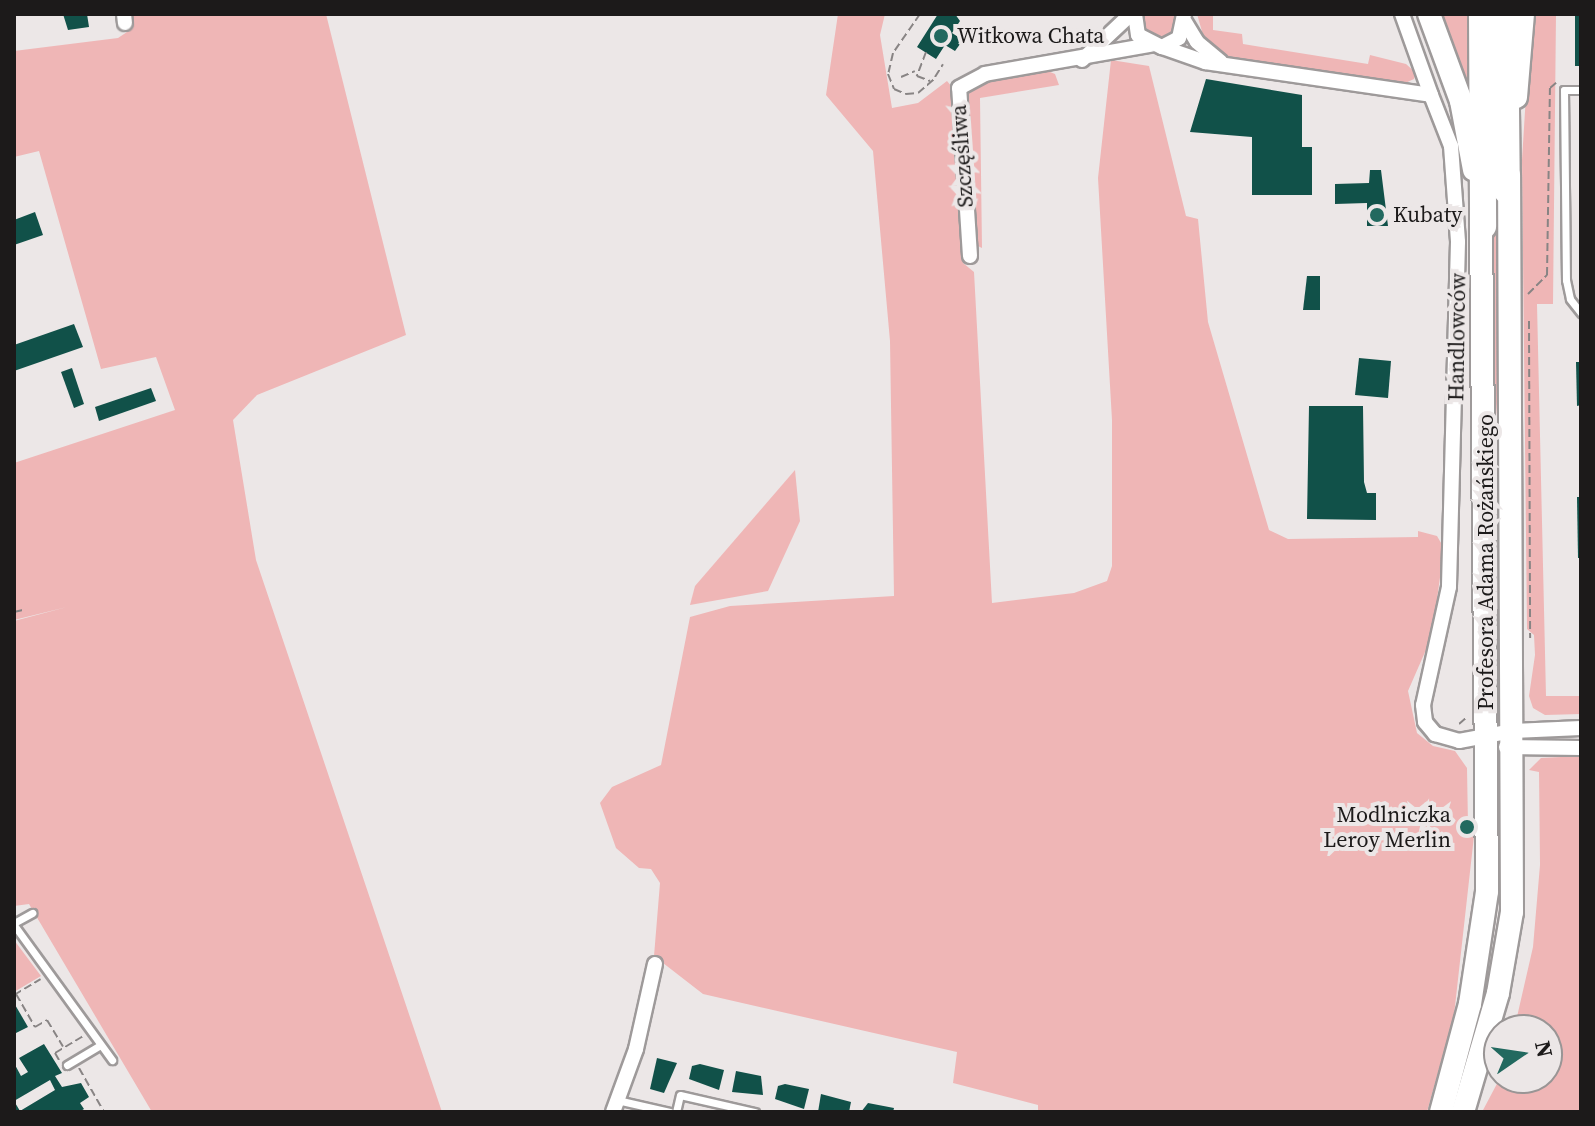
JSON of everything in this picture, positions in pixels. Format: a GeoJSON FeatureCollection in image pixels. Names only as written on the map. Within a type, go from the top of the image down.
{"type":"FeatureCollection","features":[{"type":"Feature","properties":{"kind":"highway"},"geometry":{"type":"LineString","coordinates":[[1482,14],[1483,226]]}},
{"type":"Feature","properties":{"kind":"highway"},"geometry":{"type":"LineString","coordinates":[[1505,14],[1507,191]]}},
{"type":"Feature","properties":{"kind":"main road","name":"Profesora Adama Rożańskiego"},"geometry":{"type":"LineString","coordinates":[[1429,14],[1461,101],[1483,226],[1487,891],[1481,949],[1441,1112]]}},
{"type":"Feature","properties":{"kind":"main road","name":"Profesora Adama Rożańskiego"},"geometry":{"type":"LineString","coordinates":[[1463,1112],[1508,952],[1513,740],[1507,191],[1523,14]]}},
{"type":"Feature","properties":{"kind":"street"},"geometry":{"type":"LineString","coordinates":[[1082,60],[1133,14],[1138,35],[1156,46],[1221,63],[1431,95],[1402,14]]}},
{"type":"Feature","properties":{"kind":"street"},"geometry":{"type":"LineString","coordinates":[[1156,46],[1179,38],[1185,16]]}},
{"type":"Feature","properties":{"kind":"street"},"geometry":{"type":"LineString","coordinates":[[1185,16],[1197,42],[1221,63]]}},
{"type":"Feature","properties":{"kind":"street","name":"Szczęśliwa"},"geometry":{"type":"LineString","coordinates":[[970,256],[956,109],[959,88],[985,74],[1156,46]]}},
{"type":"Feature","properties":{"kind":"street","name":"Handlowców"},"geometry":{"type":"LineString","coordinates":[[1431,95],[1451,146],[1458,242],[1449,587],[1423,716],[1429,729],[1442,737],[1513,740]]}},
{"type":"Feature","properties":{"kind":"street"},"geometry":{"type":"LineString","coordinates":[[1513,740],[1581,728]]}},
{"type":"Feature","properties":{"kind":"street"},"geometry":{"type":"LineString","coordinates":[[1513,740],[1581,748]]}},
{"type":"Feature","properties":{"kind":"street"},"geometry":{"type":"LineString","coordinates":[[615,1106],[655,964]]}},
{"type":"Feature","properties":{"kind":"lane"},"geometry":{"type":"LineString","coordinates":[[1581,90],[1564,90],[1567,291],[1581,313]]}},
{"type":"Feature","properties":{"kind":"lane"},"geometry":{"type":"LineString","coordinates":[[32,913],[14,924],[112,1060]]}},
{"type":"Feature","properties":{"kind":"lane"},"geometry":{"type":"LineString","coordinates":[[67,1065],[100,1045]]}},
{"type":"Feature","properties":{"kind":"lane"},"geometry":{"type":"LineString","coordinates":[[615,1106],[673,1112],[680,1095],[755,1112]]}},
{"type":"Feature","properties":{"kind":"path"},"geometry":{"type":"LineString","coordinates":[[920,14],[893,53],[888,74],[894,89],[906,94],[918,93],[935,78],[943,64]]}},
{"type":"Feature","properties":{"kind":"path"},"geometry":{"type":"LineString","coordinates":[[901,77],[916,70],[926,52]]}},
{"type":"Feature","properties":{"kind":"path"},"geometry":{"type":"LineString","coordinates":[[916,70],[924,82],[935,78]]}},
{"type":"Feature","properties":{"kind":"path"},"geometry":{"type":"LineString","coordinates":[[1529,639],[1528,293],[1547,275],[1550,88],[1564,82]]}},
{"type":"Feature","properties":{"kind":"path"},"geometry":{"type":"LineString","coordinates":[[14,612],[23,610]]}},
{"type":"Feature","properties":{"kind":"path"},"geometry":{"type":"LineString","coordinates":[[44,977],[15,994],[35,1027],[47,1020],[63,1048]]}},
{"type":"Feature","properties":{"kind":"path"},"geometry":{"type":"LineString","coordinates":[[78,1066],[104,1112]]}},
{"type":"Feature","properties":{"kind":"shaded area"},"geometry":{"type":"Polygon","coordinates":[[[131,14],[326,14],[406,335],[257,395],[233,420],[256,560],[442,1112],[152,1112],[29,904],[14,906],[14,621],[67,607],[14,620],[14,463],[175,410],[156,357],[101,369],[39,151],[14,157],[14,51],[118,38],[133,28],[131,14]]]}},
{"type":"Feature","properties":{"kind":"shaded area"},"geometry":{"type":"Polygon","coordinates":[[[838,14],[885,14],[880,35],[892,108],[918,103],[947,81],[952,87],[957,182],[961,100],[971,84],[1045,70],[1055,74],[1059,85],[980,98],[982,248],[961,238],[963,263],[974,272],[992,603],[1074,593],[1107,581],[1112,566],[1112,420],[1098,178],[1111,60],[1149,66],[1186,216],[1198,219],[1208,322],[1269,530],[1288,539],[1418,537],[1418,531],[1437,536],[1444,548],[1432,636],[1408,691],[1417,733],[1433,746],[1455,751],[1467,768],[1468,825],[1475,827],[1454,1015],[1427,1112],[1038,1112],[1038,1105],[953,1083],[957,1052],[703,994],[654,956],[660,883],[651,869],[639,868],[616,848],[600,803],[612,787],[661,765],[690,617],[730,606],[894,596],[890,341],[873,151],[826,95],[838,14]]]}},
{"type":"Feature","properties":{"kind":"shaded area"},"geometry":{"type":"Polygon","coordinates":[[[1142,14],[1176,14],[1172,35],[1161,40],[1144,33],[1142,14]]]}},
{"type":"Feature","properties":{"kind":"shaded area"},"geometry":{"type":"Polygon","coordinates":[[[1197,14],[1213,14],[1213,30],[1242,34],[1243,44],[1368,64],[1370,55],[1406,64],[1416,73],[1414,79],[1403,84],[1220,55],[1205,42],[1197,14]]]}},
{"type":"Feature","properties":{"kind":"shaded area"},"geometry":{"type":"Polygon","coordinates":[[[1438,14],[1467,14],[1469,97],[1438,14]]]}},
{"type":"Feature","properties":{"kind":"shaded area"},"geometry":{"type":"Polygon","coordinates":[[[1491,14],[1498,14],[1502,484],[1495,390],[1491,14]]]}},
{"type":"Feature","properties":{"kind":"shaded area"},"geometry":{"type":"Polygon","coordinates":[[[1531,14],[1556,14],[1553,304],[1537,304],[1546,696],[1581,696],[1581,714],[1545,715],[1533,708],[1529,696],[1535,655],[1534,635],[1527,629],[1522,160],[1531,14]]]}},
{"type":"Feature","properties":{"kind":"shaded area"},"geometry":{"type":"Polygon","coordinates":[[[795,470],[800,521],[768,591],[690,605],[695,586],[795,470]]]}},
{"type":"Feature","properties":{"kind":"shaded area"},"geometry":{"type":"Polygon","coordinates":[[[1581,756],[1581,1112],[1482,1112],[1492,1094],[1563,1094],[1563,1014],[1518,1014],[1533,947],[1540,865],[1539,772],[1529,770],[1541,758],[1581,756]]]}},
{"type":"Feature","properties":{"kind":"shaded area"},"geometry":{"type":"Polygon","coordinates":[[[14,940],[41,976],[14,992],[14,940]]]}},
{"type":"Feature","properties":{"kind":"building"},"geometry":{"type":"Polygon","coordinates":[[[63,14],[87,14],[89,27],[68,30],[63,14]]]}},
{"type":"Feature","properties":{"kind":"building","name":"Witkowa Chata"},"geometry":{"type":"Polygon","coordinates":[[[938,14],[955,14],[960,21],[952,33],[963,40],[955,51],[945,45],[936,59],[917,47],[938,14]]]}},
{"type":"Feature","properties":{"kind":"building"},"geometry":{"type":"Polygon","coordinates":[[[1575,14],[1581,14],[1581,66],[1575,66],[1575,14]]]}},
{"type":"Feature","properties":{"kind":"building"},"geometry":{"type":"Polygon","coordinates":[[[1206,79],[1302,95],[1302,147],[1312,147],[1312,195],[1252,195],[1252,137],[1190,132],[1206,79]]]}},
{"type":"Feature","properties":{"kind":"building"},"geometry":{"type":"Polygon","coordinates":[[[1370,170],[1381,170],[1388,226],[1367,226],[1367,203],[1335,204],[1335,184],[1369,183],[1370,170]]]}},
{"type":"Feature","properties":{"kind":"building"},"geometry":{"type":"Polygon","coordinates":[[[35,212],[43,235],[14,245],[14,220],[35,212]]]}},
{"type":"Feature","properties":{"kind":"building"},"geometry":{"type":"Polygon","coordinates":[[[1307,276],[1320,276],[1320,310],[1303,310],[1307,276]]]}},
{"type":"Feature","properties":{"kind":"building"},"geometry":{"type":"Polygon","coordinates":[[[74,324],[83,347],[14,371],[14,345],[74,324]]]}},
{"type":"Feature","properties":{"kind":"building"},"geometry":{"type":"Polygon","coordinates":[[[1359,358],[1391,361],[1388,398],[1355,395],[1359,358]]]}},
{"type":"Feature","properties":{"kind":"building"},"geometry":{"type":"Polygon","coordinates":[[[1576,362],[1581,362],[1581,405],[1577,406],[1576,362]]]}},
{"type":"Feature","properties":{"kind":"building"},"geometry":{"type":"Polygon","coordinates":[[[72,368],[84,404],[74,408],[61,372],[72,368]]]}},
{"type":"Feature","properties":{"kind":"building"},"geometry":{"type":"Polygon","coordinates":[[[151,388],[156,401],[99,421],[95,407],[151,388]]]}},
{"type":"Feature","properties":{"kind":"building"},"geometry":{"type":"Polygon","coordinates":[[[1309,406],[1363,406],[1364,482],[1367,493],[1376,493],[1376,520],[1307,519],[1309,406]]]}},
{"type":"Feature","properties":{"kind":"building"},"geometry":{"type":"Polygon","coordinates":[[[1577,497],[1581,497],[1581,558],[1578,558],[1577,497]]]}},
{"type":"Feature","properties":{"kind":"building"},"geometry":{"type":"Polygon","coordinates":[[[14,1003],[28,1027],[14,1034],[14,1003]]]}},
{"type":"Feature","properties":{"kind":"building"},"geometry":{"type":"Polygon","coordinates":[[[44,1044],[62,1073],[55,1076],[62,1087],[81,1083],[89,1097],[80,1103],[84,1109],[79,1112],[14,1112],[14,1063],[21,1076],[28,1072],[19,1058],[44,1044]],[[50,1080],[14,1101],[20,1111],[55,1090],[50,1080]]]}},
{"type":"Feature","properties":{"kind":"building"},"geometry":{"type":"Polygon","coordinates":[[[657,1058],[677,1063],[664,1093],[650,1089],[657,1058]]]}},
{"type":"Feature","properties":{"kind":"building"},"geometry":{"type":"Polygon","coordinates":[[[700,1064],[724,1070],[719,1090],[689,1079],[692,1066],[700,1064]]]}},
{"type":"Feature","properties":{"kind":"building"},"geometry":{"type":"Polygon","coordinates":[[[736,1071],[761,1076],[763,1095],[732,1092],[736,1071]]]}},
{"type":"Feature","properties":{"kind":"building"},"geometry":{"type":"Polygon","coordinates":[[[785,1084],[809,1089],[804,1109],[775,1099],[778,1086],[785,1084]]]}},
{"type":"Feature","properties":{"kind":"building"},"geometry":{"type":"Polygon","coordinates":[[[821,1094],[851,1102],[849,1112],[818,1112],[821,1094]]]}},
{"type":"Feature","properties":{"kind":"building"},"geometry":{"type":"Polygon","coordinates":[[[868,1103],[894,1108],[893,1112],[861,1112],[868,1103]]]}},
{"type":"Feature","properties":{"kind":"place","name":"Witkowa Chata"},"geometry":{"type":"Point","coordinates":[941,36]}},
{"type":"Feature","properties":{"kind":"place","name":"Kubaty"},"geometry":{"type":"Point","coordinates":[1377,215]}},
{"type":"Feature","properties":{"kind":"place","name":"Modlniczka Leroy Merlin"},"geometry":{"type":"Point","coordinates":[1467,827]}}]}
